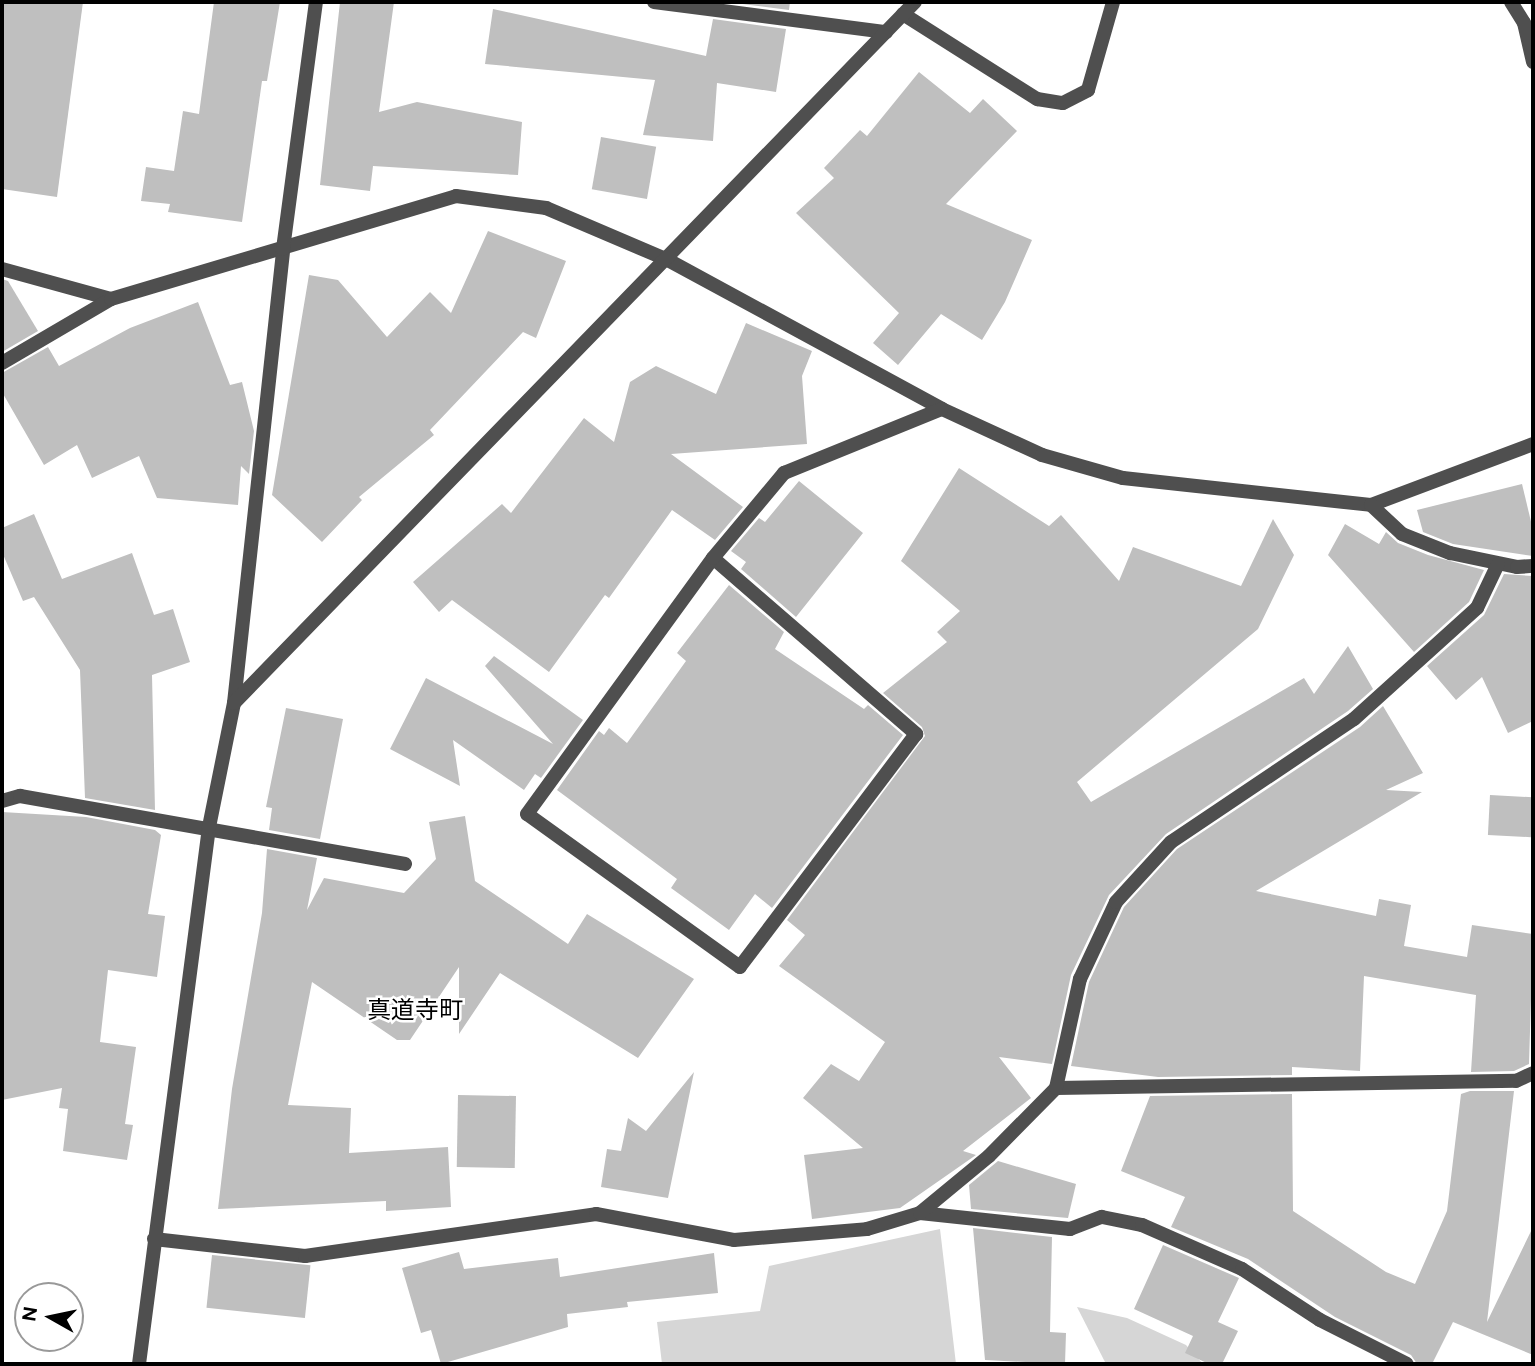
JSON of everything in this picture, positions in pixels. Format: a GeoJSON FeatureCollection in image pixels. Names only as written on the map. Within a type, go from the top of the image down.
{"type":"FeatureCollection","features":[{"type":"Feature","properties":{"kind":"street"},"geometry":{"type":"LineString","coordinates":[[139,1364],[209,827],[234,703],[283,249],[316,2]]}},
{"type":"Feature","properties":{"kind":"street"},"geometry":{"type":"LineString","coordinates":[[654,2],[886,33]]}},
{"type":"Feature","properties":{"kind":"street"},"geometry":{"type":"LineString","coordinates":[[234,703],[668,260],[915,2]]}},
{"type":"Feature","properties":{"kind":"street"},"geometry":{"type":"LineString","coordinates":[[903,14],[1037,99],[1063,103],[1088,90],[1113,2]]}},
{"type":"Feature","properties":{"kind":"street"},"geometry":{"type":"LineString","coordinates":[[1511,2],[1524,23],[1533,62]]}},
{"type":"Feature","properties":{"kind":"street"},"geometry":{"type":"LineString","coordinates":[[2,363],[111,299],[456,197],[546,208],[668,260],[942,409],[1042,455],[1122,478],[1371,505],[1533,444]]}},
{"type":"Feature","properties":{"kind":"street"},"geometry":{"type":"LineString","coordinates":[[2,269],[111,299]]}},
{"type":"Feature","properties":{"kind":"street"},"geometry":{"type":"LineString","coordinates":[[713,558],[916,734],[740,967],[527,814],[713,558],[784,473],[942,409]]}},
{"type":"Feature","properties":{"kind":"street"},"geometry":{"type":"LineString","coordinates":[[1371,505],[1402,534],[1450,553],[1498,564],[1533,566]]}},
{"type":"Feature","properties":{"kind":"street"},"geometry":{"type":"LineString","coordinates":[[155,1239],[305,1256],[596,1214],[734,1240],[867,1229],[920,1213],[989,1156],[1056,1088],[1080,979],[1116,902],[1171,842],[1354,719],[1477,608],[1498,564]]}},
{"type":"Feature","properties":{"kind":"street"},"geometry":{"type":"LineString","coordinates":[[2,801],[20,796],[209,827],[405,864]]}},
{"type":"Feature","properties":{"kind":"street"},"geometry":{"type":"LineString","coordinates":[[1056,1088],[1516,1081],[1533,1073]]}},
{"type":"Feature","properties":{"kind":"street"},"geometry":{"type":"LineString","coordinates":[[920,1213],[1070,1229],[1102,1217],[1142,1225],[1242,1269],[1320,1320],[1407,1364]]}},
{"type":"Feature","properties":{"kind":"shaded area"},"geometry":{"type":"Polygon","coordinates":[[[940,1229],[956,1364],[662,1364],[657,1322],[760,1311],[769,1266],[940,1229]]]}},
{"type":"Feature","properties":{"kind":"shaded area"},"geometry":{"type":"Polygon","coordinates":[[[1077,1307],[1127,1318],[1186,1345],[1203,1364],[1106,1364],[1077,1307]]]}},
{"type":"Feature","properties":{"kind":"building"},"geometry":{"type":"Polygon","coordinates":[[[2,2],[83,2],[57,197],[2,189],[2,2]]]}},
{"type":"Feature","properties":{"kind":"building"},"geometry":{"type":"Polygon","coordinates":[[[214,2],[280,2],[267,81],[262,81],[242,222],[168,212],[170,204],[141,201],[146,167],[174,171],[183,111],[199,114],[214,2]]]}},
{"type":"Feature","properties":{"kind":"building"},"geometry":{"type":"Polygon","coordinates":[[[340,2],[394,2],[379,112],[417,102],[522,122],[518,175],[373,166],[370,191],[320,185],[340,2]]]}},
{"type":"Feature","properties":{"kind":"building"},"geometry":{"type":"Polygon","coordinates":[[[727,2],[790,2],[789,10],[727,2]]]}},
{"type":"Feature","properties":{"kind":"building"},"geometry":{"type":"Polygon","coordinates":[[[493,9],[706,56],[713,19],[786,29],[776,92],[717,83],[713,141],[643,135],[655,80],[485,64],[493,9]]]}},
{"type":"Feature","properties":{"kind":"building"},"geometry":{"type":"Polygon","coordinates":[[[919,72],[970,113],[983,99],[1017,131],[946,204],[1032,240],[1005,302],[982,340],[941,314],[898,365],[873,343],[899,313],[796,213],[834,178],[824,168],[860,130],[867,136],[919,72]]]}},
{"type":"Feature","properties":{"kind":"building"},"geometry":{"type":"Polygon","coordinates":[[[601,137],[656,147],[647,199],[592,189],[601,137]]]}},
{"type":"Feature","properties":{"kind":"building"},"geometry":{"type":"Polygon","coordinates":[[[488,231],[566,261],[536,338],[523,332],[430,430],[434,435],[359,497],[362,500],[322,542],[272,495],[309,275],[338,280],[387,337],[430,292],[451,313],[488,231]]]}},
{"type":"Feature","properties":{"kind":"building"},"geometry":{"type":"Polygon","coordinates":[[[2,279],[8,281],[38,331],[2,352],[2,279]]]}},
{"type":"Feature","properties":{"kind":"building"},"geometry":{"type":"Polygon","coordinates":[[[198,302],[230,385],[242,382],[254,431],[249,474],[241,466],[238,505],[157,498],[139,456],[92,478],[77,445],[44,465],[2,392],[2,373],[48,347],[59,366],[130,328],[198,302]]]}},
{"type":"Feature","properties":{"kind":"building"},"geometry":{"type":"Polygon","coordinates":[[[746,323],[812,351],[802,376],[807,444],[671,454],[743,507],[715,540],[672,510],[609,598],[605,595],[549,672],[452,600],[439,612],[413,582],[502,504],[511,513],[584,418],[614,442],[630,382],[656,366],[716,394],[746,323]]]}},
{"type":"Feature","properties":{"kind":"building"},"geometry":{"type":"Polygon","coordinates":[[[959,468],[1049,526],[1061,515],[1119,581],[1133,547],[1241,586],[1273,519],[1294,555],[1258,629],[1077,782],[1091,802],[1304,678],[1314,694],[1348,646],[1373,689],[1348,711],[1166,834],[1109,895],[1071,975],[1052,1064],[999,1057],[1031,1098],[963,1151],[976,1155],[900,1208],[812,1219],[804,1155],[863,1148],[803,1098],[831,1064],[859,1081],[885,1042],[779,966],[805,935],[787,920],[925,736],[922,727],[883,693],[947,642],[937,632],[960,611],[901,561],[959,468]]]}},
{"type":"Feature","properties":{"kind":"building"},"geometry":{"type":"Polygon","coordinates":[[[799,481],[863,533],[796,617],[741,569],[746,562],[731,551],[759,518],[765,522],[799,481]]]}},
{"type":"Feature","properties":{"kind":"building"},"geometry":{"type":"Polygon","coordinates":[[[1522,484],[1533,530],[1533,556],[1453,544],[1423,532],[1417,510],[1522,484]]]}},
{"type":"Feature","properties":{"kind":"building"},"geometry":{"type":"Polygon","coordinates":[[[34,514],[62,579],[132,553],[154,615],[173,609],[190,662],[152,675],[155,810],[85,798],[80,670],[34,597],[23,601],[2,552],[2,528],[34,514]]]}},
{"type":"Feature","properties":{"kind":"building"},"geometry":{"type":"Polygon","coordinates":[[[1345,524],[1379,544],[1386,532],[1398,543],[1428,555],[1484,570],[1469,602],[1414,652],[1328,555],[1345,524]]]}},
{"type":"Feature","properties":{"kind":"building"},"geometry":{"type":"Polygon","coordinates":[[[1504,574],[1533,576],[1533,721],[1508,733],[1482,677],[1456,700],[1427,666],[1484,615],[1504,574]]]}},
{"type":"Feature","properties":{"kind":"building"},"geometry":{"type":"Polygon","coordinates":[[[729,585],[784,632],[775,649],[864,709],[868,705],[903,735],[772,908],[755,894],[729,930],[671,888],[677,879],[557,790],[599,731],[604,735],[609,728],[627,743],[686,661],[677,653],[729,585]]]}},
{"type":"Feature","properties":{"kind":"building"},"geometry":{"type":"Polygon","coordinates":[[[494,656],[583,720],[541,778],[535,774],[524,790],[453,740],[460,786],[390,749],[426,678],[553,744],[485,666],[494,656]]]}},
{"type":"Feature","properties":{"kind":"building"},"geometry":{"type":"Polygon","coordinates":[[[1383,706],[1423,773],[1386,790],[1422,792],[1256,891],[1376,916],[1379,899],[1411,905],[1404,946],[1467,957],[1472,925],[1533,934],[1529,1064],[1514,1071],[1471,1072],[1476,995],[1364,976],[1360,1071],[1292,1067],[1292,1075],[1158,1077],[1071,1066],[1089,982],[1124,907],[1177,849],[1360,727],[1383,706]]]}},
{"type":"Feature","properties":{"kind":"building"},"geometry":{"type":"Polygon","coordinates":[[[286,708],[343,719],[320,839],[269,830],[272,808],[266,807],[286,708]]]}},
{"type":"Feature","properties":{"kind":"building"},"geometry":{"type":"Polygon","coordinates":[[[1490,795],[1533,797],[1531,837],[1488,835],[1490,795]]]}},
{"type":"Feature","properties":{"kind":"building"},"geometry":{"type":"Polygon","coordinates":[[[2,812],[86,817],[155,830],[161,835],[148,914],[165,916],[157,977],[108,970],[100,1042],[136,1047],[125,1124],[133,1125],[127,1160],[63,1151],[68,1109],[59,1108],[62,1088],[2,1100],[2,812]]]}},
{"type":"Feature","properties":{"kind":"building"},"geometry":{"type":"Polygon","coordinates":[[[465,816],[475,881],[568,944],[587,914],[694,979],[638,1058],[500,973],[459,1034],[459,967],[410,1040],[397,1040],[312,982],[288,1105],[351,1108],[349,1153],[448,1147],[451,1207],[386,1211],[386,1201],[218,1209],[232,1089],[262,913],[267,849],[317,858],[307,910],[324,878],[404,893],[436,859],[429,822],[465,816]]]}},
{"type":"Feature","properties":{"kind":"building"},"geometry":{"type":"Polygon","coordinates":[[[694,1072],[668,1198],[601,1187],[607,1149],[621,1151],[628,1118],[646,1131],[694,1072]]]}},
{"type":"Feature","properties":{"kind":"building"},"geometry":{"type":"Polygon","coordinates":[[[1470,1091],[1514,1091],[1487,1322],[1533,1227],[1533,1355],[1453,1322],[1432,1364],[1417,1364],[1411,1355],[1335,1317],[1248,1259],[1171,1227],[1185,1197],[1121,1171],[1150,1096],[1292,1094],[1293,1211],[1386,1272],[1415,1284],[1447,1211],[1461,1094],[1470,1091]]]}},
{"type":"Feature","properties":{"kind":"building"},"geometry":{"type":"Polygon","coordinates":[[[458,1095],[516,1096],[515,1168],[457,1167],[458,1095]]]}},
{"type":"Feature","properties":{"kind":"building"},"geometry":{"type":"Polygon","coordinates":[[[998,1161],[1076,1184],[1068,1218],[971,1209],[969,1185],[998,1161]]]}},
{"type":"Feature","properties":{"kind":"building"},"geometry":{"type":"Polygon","coordinates":[[[973,1228],[1052,1237],[1050,1332],[1066,1333],[1065,1364],[985,1360],[973,1228]]]}},
{"type":"Feature","properties":{"kind":"building"},"geometry":{"type":"Polygon","coordinates":[[[1163,1245],[1239,1278],[1218,1322],[1238,1331],[1222,1364],[1209,1364],[1185,1353],[1193,1336],[1134,1309],[1163,1245]]]}},
{"type":"Feature","properties":{"kind":"building"},"geometry":{"type":"Polygon","coordinates":[[[459,1252],[464,1269],[558,1258],[560,1277],[714,1253],[718,1293],[627,1302],[628,1307],[567,1314],[568,1327],[441,1364],[431,1330],[421,1333],[402,1268],[459,1252]]]}},
{"type":"Feature","properties":{"kind":"building"},"geometry":{"type":"Polygon","coordinates":[[[212,1255],[310,1265],[305,1318],[206,1308],[212,1255]]]}},
{"type":"Feature","properties":{"kind":"district","name":"真道寺町"},"geometry":{"type":"Point","coordinates":[415,1010]}}]}
